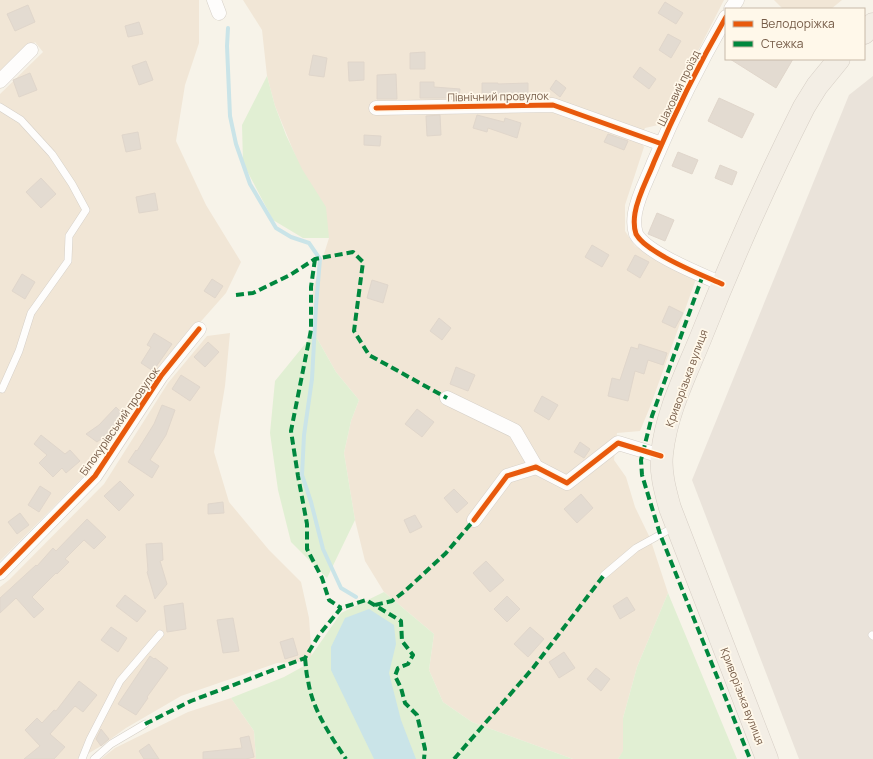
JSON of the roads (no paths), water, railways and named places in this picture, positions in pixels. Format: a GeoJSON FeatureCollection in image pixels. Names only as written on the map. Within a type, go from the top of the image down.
{"type":"FeatureCollection","features":[{"type":"Feature","properties":{"kind":"main road"},"geometry":{"type":"LineString","coordinates":[[865,32],[873,24]]}},
{"type":"Feature","properties":{"kind":"main road","name":"Криворізька вулиця"},"geometry":{"type":"LineString","coordinates":[[767,759],[677,525],[663,483],[662,456],[664,437],[670,413],[722,284],[804,107],[817,86],[838,60]]}},
{"type":"Feature","properties":{"kind":"street","name":"Шаховий проїзд"},"geometry":{"type":"LineString","coordinates":[[722,284],[659,254],[646,245],[637,235],[634,226],[635,213],[639,198],[662,144],[701,60],[725,19]]}},
{"type":"Feature","properties":{"kind":"street"},"geometry":{"type":"LineString","coordinates":[[0,81],[31,50]]}},
{"type":"Feature","properties":{"kind":"street","name":"Північний провулок"},"geometry":{"type":"LineString","coordinates":[[376,108],[553,106],[662,144]]}},
{"type":"Feature","properties":{"kind":"street","name":"Білокурівський провулок"},"geometry":{"type":"LineString","coordinates":[[0,573],[95,476],[161,376],[199,330]]}},
{"type":"Feature","properties":{"kind":"street"},"geometry":{"type":"LineString","coordinates":[[447,398],[515,431],[536,467],[567,483],[618,442],[662,456]]}},
{"type":"Feature","properties":{"kind":"street"},"geometry":{"type":"LineString","coordinates":[[474,520],[507,476],[536,467]]}},
{"type":"Feature","properties":{"kind":"lane"},"geometry":{"type":"LineString","coordinates":[[0,107],[21,120],[52,154],[72,184],[86,210],[69,236],[68,261],[31,313],[18,351],[2,389]]}},
{"type":"Feature","properties":{"kind":"lane"},"geometry":{"type":"LineString","coordinates":[[604,575],[636,548],[677,525]]}},
{"type":"Feature","properties":{"kind":"lane"},"geometry":{"type":"LineString","coordinates":[[82,759],[90,738],[120,681],[160,634]]}},
{"type":"Feature","properties":{"kind":"lane"},"geometry":{"type":"LineString","coordinates":[[94,759],[112,744],[145,724]]}},
{"type":"Feature","properties":{"kind":"water"},"geometry":{"type":"Polygon","coordinates":[[[369,609],[394,625],[396,644],[389,673],[401,720],[416,759],[374,759],[331,670],[331,647],[345,618],[369,609]]]}},
{"type":"Feature","properties":{"kind":"waterway"},"geometry":{"type":"LineString","coordinates":[[228,28],[227,46],[230,116],[236,144],[250,184],[276,228],[291,237],[309,243],[320,259],[312,379],[304,435],[302,475],[311,502],[323,549],[341,588],[356,597]]}}]}
